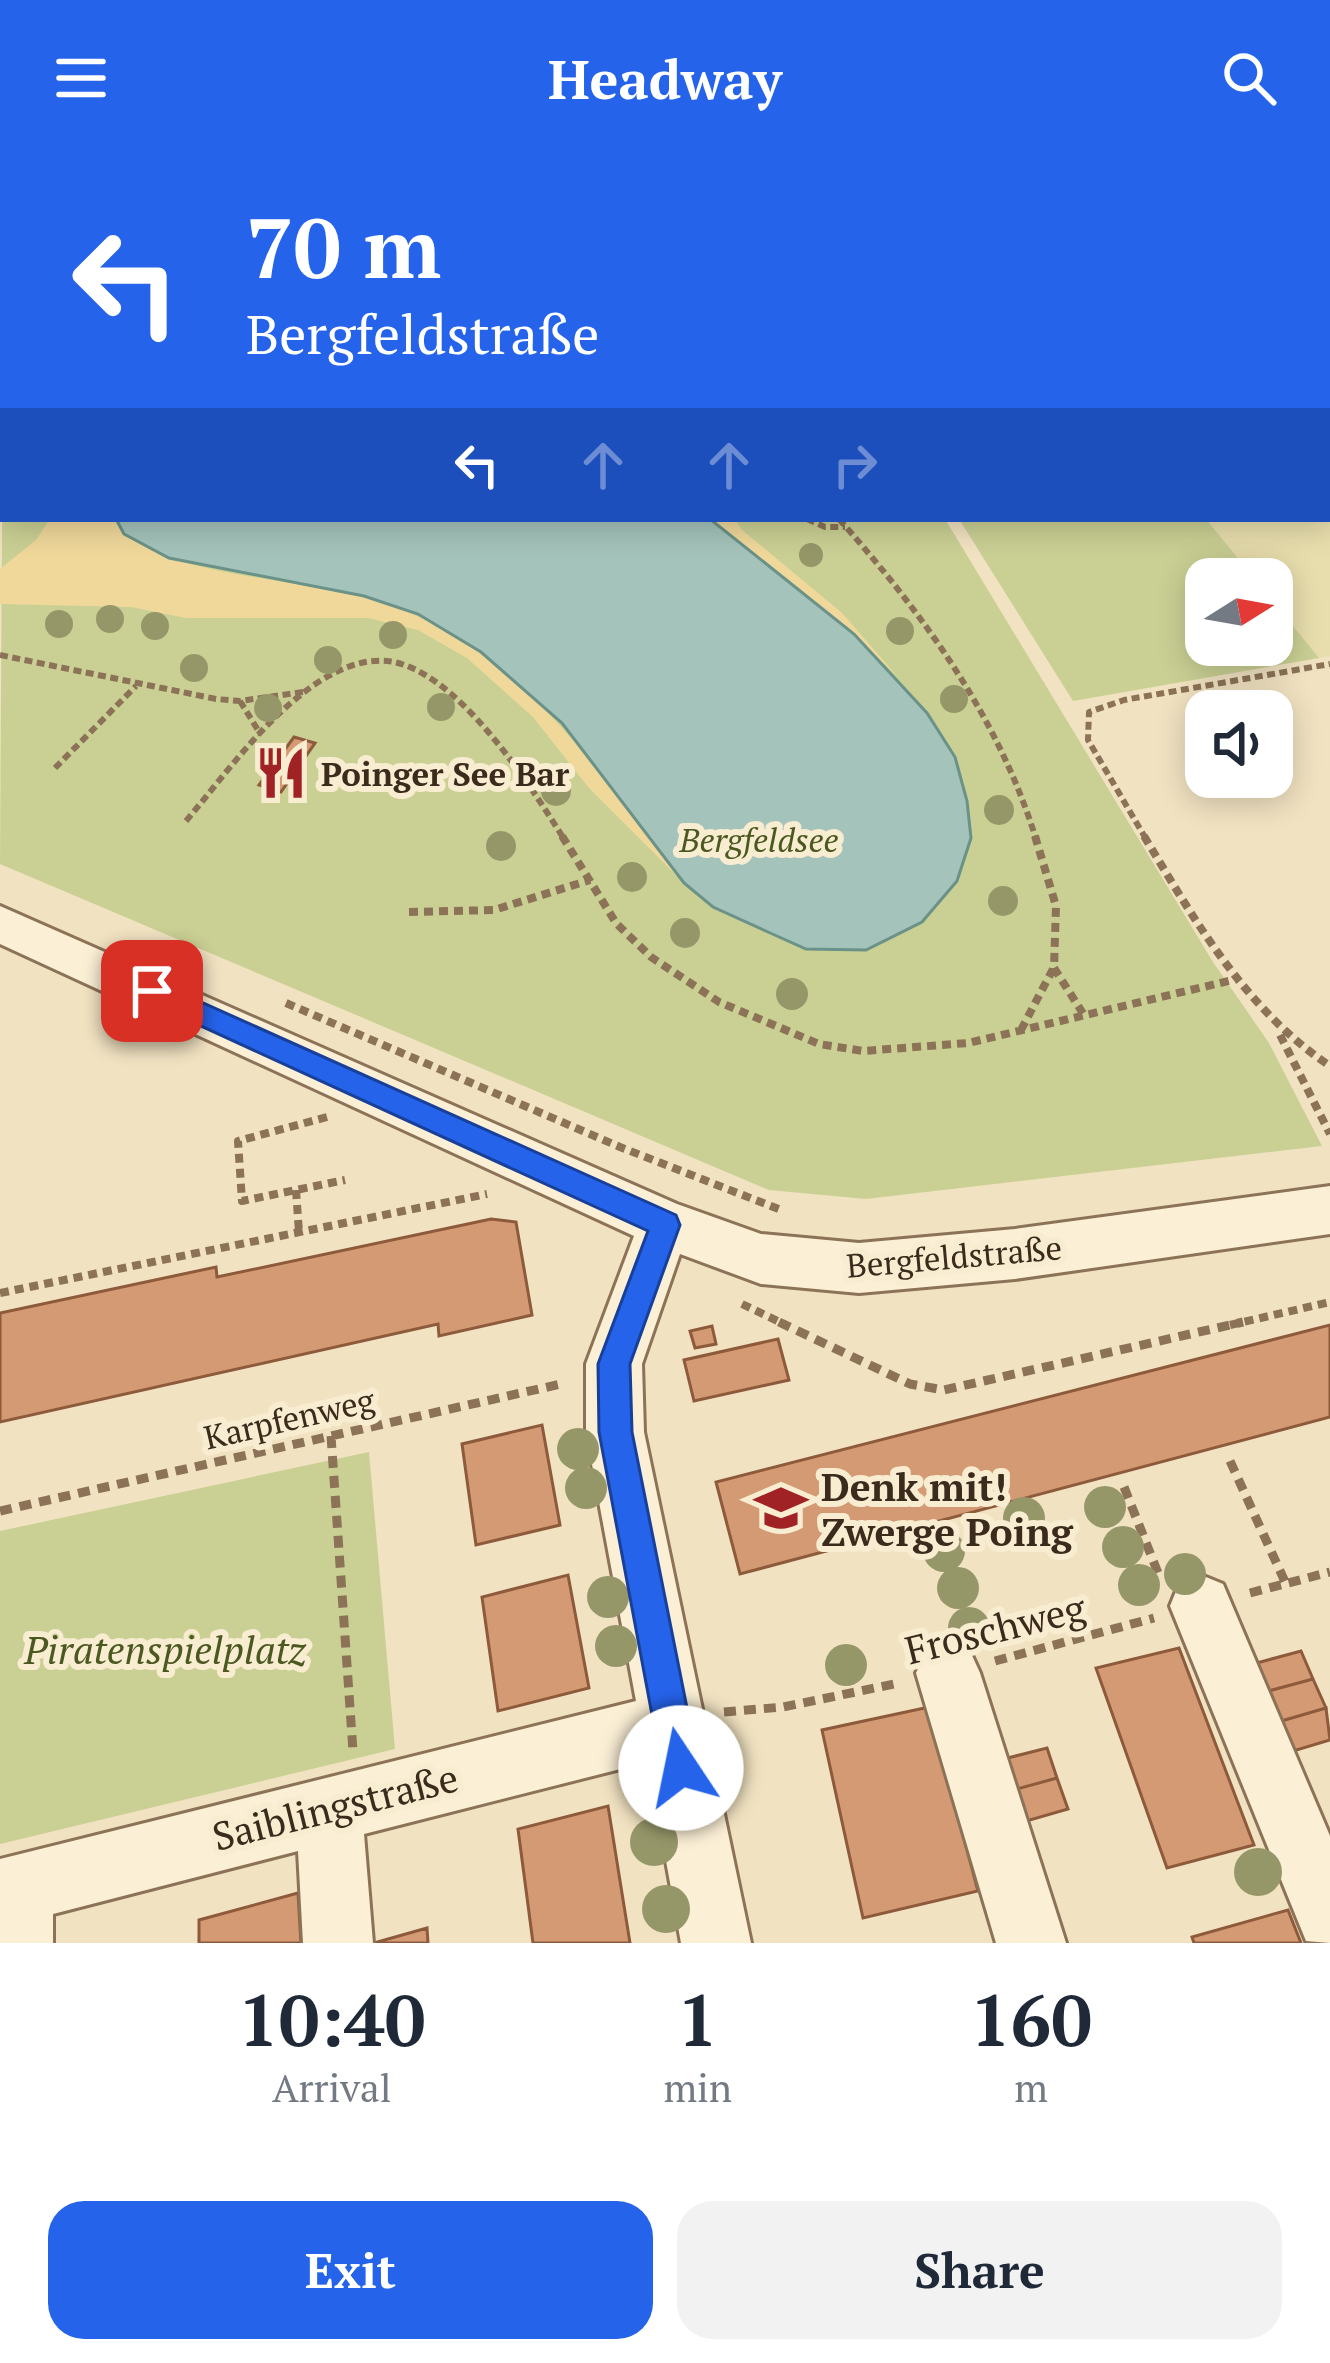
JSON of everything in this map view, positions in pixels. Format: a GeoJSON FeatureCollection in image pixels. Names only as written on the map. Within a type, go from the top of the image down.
{"type":"FeatureCollection","features":[{"type":"Feature","properties":{"kind":"street","name":"Bergfeldstraße"},"geometry":{"type":"LineString","coordinates":[[0,923],[665,1225],[761,1259],[859,1268],[1016,1254],[1330,1210]]}},
{"type":"Feature","properties":{"kind":"street"},"geometry":{"type":"LineString","coordinates":[[665,1225],[614,1364],[615,1432],[716,1943]]}},
{"type":"Feature","properties":{"kind":"street"},"geometry":{"type":"LineString","coordinates":[[1187,1609],[1330,1917]]}},
{"type":"Feature","properties":{"kind":"street"},"geometry":{"type":"LineString","coordinates":[[948,1673],[1031,1943]]}},
{"type":"Feature","properties":{"kind":"street","name":"Saiblingstraße"},"geometry":{"type":"LineString","coordinates":[[12,1908],[341,1781],[672,1724]]}},
{"type":"Feature","properties":{"kind":"street"},"geometry":{"type":"LineString","coordinates":[[338,1943],[341,1781]]}},
{"type":"Feature","properties":{"kind":"path"},"geometry":{"type":"LineString","coordinates":[[842,523],[897,585],[948,656],[994,736],[1026,807],[1056,905],[1054,968],[1021,1030]]}},
{"type":"Feature","properties":{"kind":"path"},"geometry":{"type":"LineString","coordinates":[[0,655],[136,686],[240,700],[305,692]]}},
{"type":"Feature","properties":{"kind":"path"},"geometry":{"type":"LineString","coordinates":[[186,821],[305,692],[355,664],[386,659],[418,670],[478,719],[535,790],[626,936],[687,984],[741,1016],[824,1045],[904,1053],[1237,979]]}},
{"type":"Feature","properties":{"kind":"path"},"geometry":{"type":"LineString","coordinates":[[1330,664],[1124,700],[1090,712],[1088,740],[1237,979],[1303,1053],[1330,1066]]}},
{"type":"Feature","properties":{"kind":"path"},"geometry":{"type":"LineString","coordinates":[[55,768],[136,686]]}},
{"type":"Feature","properties":{"kind":"path"},"geometry":{"type":"LineString","coordinates":[[240,700],[261,735]]}},
{"type":"Feature","properties":{"kind":"path"},"geometry":{"type":"LineString","coordinates":[[410,912],[494,910],[590,880]]}},
{"type":"Feature","properties":{"kind":"path"},"geometry":{"type":"LineString","coordinates":[[1054,968],[1084,1015]]}},
{"type":"Feature","properties":{"kind":"path"},"geometry":{"type":"LineString","coordinates":[[278,1000],[620,1147],[789,1212]]}},
{"type":"Feature","properties":{"kind":"path"},"geometry":{"type":"LineString","coordinates":[[1277,1028],[1330,1134]]}},
{"type":"Feature","properties":{"kind":"path"},"geometry":{"type":"LineString","coordinates":[[328,1117],[238,1141],[242,1201],[345,1180]]}},
{"type":"Feature","properties":{"kind":"path"},"geometry":{"type":"LineString","coordinates":[[296,1190],[299,1232]]}},
{"type":"Feature","properties":{"kind":"path"},"geometry":{"type":"LineString","coordinates":[[0,1293],[497,1192]]}},
{"type":"Feature","properties":{"kind":"path","name":"Karpfenweg"},"geometry":{"type":"LineString","coordinates":[[0,1511],[568,1382]]}},
{"type":"Feature","properties":{"kind":"path"},"geometry":{"type":"LineString","coordinates":[[331,1436],[341,1781]]}},
{"type":"Feature","properties":{"kind":"path"},"geometry":{"type":"LineString","coordinates":[[1230,1461],[1286,1584]]}},
{"type":"Feature","properties":{"kind":"path"},"geometry":{"type":"LineString","coordinates":[[1124,1487],[1187,1609]]}},
{"type":"Feature","properties":{"kind":"path","name":"Froschweg"},"geometry":{"type":"LineString","coordinates":[[672,1724],[948,1673],[1330,1572]]}},
{"type":"Feature","properties":{"kind":"shaded area"},"geometry":{"type":"Polygon","coordinates":[[[1208,522],[1330,522],[1330,656],[1319,658],[1293,626],[1293,558],[1238,558],[1208,522]]]}},
{"type":"Feature","properties":{"kind":"green space","name":"Bergfeldsee"},"geometry":{"type":"Polygon","coordinates":[[[2,522],[947,522],[1213,962],[1269,1043],[1322,1146],[866,1199],[769,1190],[0,864],[2,522]]]}},
{"type":"Feature","properties":{"kind":"green space"},"geometry":{"type":"Polygon","coordinates":[[[961,522],[1208,522],[1238,558],[1185,558],[1185,666],[1273,666],[1073,701],[961,522]]]}},
{"type":"Feature","properties":{"kind":"green space"},"geometry":{"type":"Polygon","coordinates":[[[1293,626],[1319,658],[1293,663],[1293,626]]]}},
{"type":"Feature","properties":{"kind":"green space","name":"Piratenspielplatz"},"geometry":{"type":"Polygon","coordinates":[[[369,1452],[395,1749],[0,1844],[0,1531],[369,1452]]]}},
{"type":"Feature","properties":{"kind":"sand"},"geometry":{"type":"Polygon","coordinates":[[[48,522],[119,522],[133,539],[160,554],[233,574],[345,591],[424,619],[471,647],[550,715],[684,883],[589,788],[533,717],[467,658],[418,630],[368,618],[186,618],[131,607],[0,604],[0,569],[36,540],[48,522]]]}},
{"type":"Feature","properties":{"kind":"sand"},"geometry":{"type":"Polygon","coordinates":[[[714,522],[737,522],[842,613],[897,676],[854,634],[714,522]]]}},
{"type":"Feature","properties":{"kind":"water","name":"Bergfeldsee"},"geometry":{"type":"Polygon","coordinates":[[[118,522],[714,522],[854,634],[927,713],[955,757],[967,801],[971,838],[957,881],[922,922],[866,950],[806,949],[713,907],[684,883],[562,723],[481,652],[418,614],[364,596],[169,558],[124,534],[118,522]]]}},
{"type":"Feature","properties":{"kind":"building"},"geometry":{"type":"Polygon","coordinates":[[[294,737],[315,743],[281,792],[259,785],[294,737]]]}},
{"type":"Feature","properties":{"kind":"building"},"geometry":{"type":"Polygon","coordinates":[[[491,1219],[516,1222],[532,1315],[439,1336],[438,1324],[0,1422],[0,1313],[216,1267],[217,1277],[491,1219]]]}},
{"type":"Feature","properties":{"kind":"building"},"geometry":{"type":"Polygon","coordinates":[[[1330,1325],[1330,1417],[740,1574],[716,1482],[1330,1325]]]}},
{"type":"Feature","properties":{"kind":"building"},"geometry":{"type":"Polygon","coordinates":[[[712,1326],[716,1344],[695,1348],[690,1331],[712,1326]]]}},
{"type":"Feature","properties":{"kind":"building"},"geometry":{"type":"Polygon","coordinates":[[[778,1339],[789,1380],[694,1401],[684,1360],[778,1339]]]}},
{"type":"Feature","properties":{"kind":"building"},"geometry":{"type":"Polygon","coordinates":[[[542,1425],[560,1525],[476,1545],[462,1444],[542,1425]]]}},
{"type":"Feature","properties":{"kind":"building"},"geometry":{"type":"Polygon","coordinates":[[[568,1575],[589,1688],[498,1711],[482,1597],[568,1575]]]}},
{"type":"Feature","properties":{"kind":"building"},"geometry":{"type":"Polygon","coordinates":[[[1179,1648],[1254,1845],[1167,1868],[1096,1668],[1179,1648]]]}},
{"type":"Feature","properties":{"kind":"building"},"geometry":{"type":"Polygon","coordinates":[[[1301,1651],[1313,1679],[1265,1692],[1253,1664],[1301,1651]]]}},
{"type":"Feature","properties":{"kind":"building"},"geometry":{"type":"Polygon","coordinates":[[[1313,1679],[1326,1708],[1278,1722],[1265,1692],[1313,1679]]]}},
{"type":"Feature","properties":{"kind":"building"},"geometry":{"type":"Polygon","coordinates":[[[929,1707],[978,1891],[863,1918],[822,1730],[929,1707]]]}},
{"type":"Feature","properties":{"kind":"building"},"geometry":{"type":"Polygon","coordinates":[[[1326,1708],[1330,1740],[1290,1752],[1278,1722],[1326,1708]]]}},
{"type":"Feature","properties":{"kind":"building"},"geometry":{"type":"Polygon","coordinates":[[[1047,1748],[1057,1778],[1006,1792],[996,1761],[1047,1748]]]}},
{"type":"Feature","properties":{"kind":"building"},"geometry":{"type":"Polygon","coordinates":[[[1057,1778],[1068,1809],[1016,1824],[1006,1792],[1057,1778]]]}},
{"type":"Feature","properties":{"kind":"building"},"geometry":{"type":"Polygon","coordinates":[[[608,1806],[630,1943],[533,1943],[518,1829],[608,1806]]]}},
{"type":"Feature","properties":{"kind":"building"},"geometry":{"type":"Polygon","coordinates":[[[298,1893],[301,1943],[199,1943],[199,1920],[298,1893]]]}},
{"type":"Feature","properties":{"kind":"building"},"geometry":{"type":"Polygon","coordinates":[[[1288,1910],[1301,1943],[1194,1943],[1192,1937],[1288,1910]]]}},
{"type":"Feature","properties":{"kind":"building"},"geometry":{"type":"Polygon","coordinates":[[[427,1928],[428,1943],[374,1943],[427,1928]]]}},
{"type":"Feature","properties":{"kind":"place","name":"Poinger See Bar"},"geometry":{"type":"Point","coordinates":[281,773]}},
{"type":"Feature","properties":{"kind":"place","name":"Denk mit! Zwerge Poing"},"geometry":{"type":"Point","coordinates":[781,1508]}},
{"type":"Feature","properties":{"kind":"route"},"geometry":{"type":"LineString","coordinates":[[152,991],[665,1225],[614,1364],[615,1432],[681,1768]]}}]}
